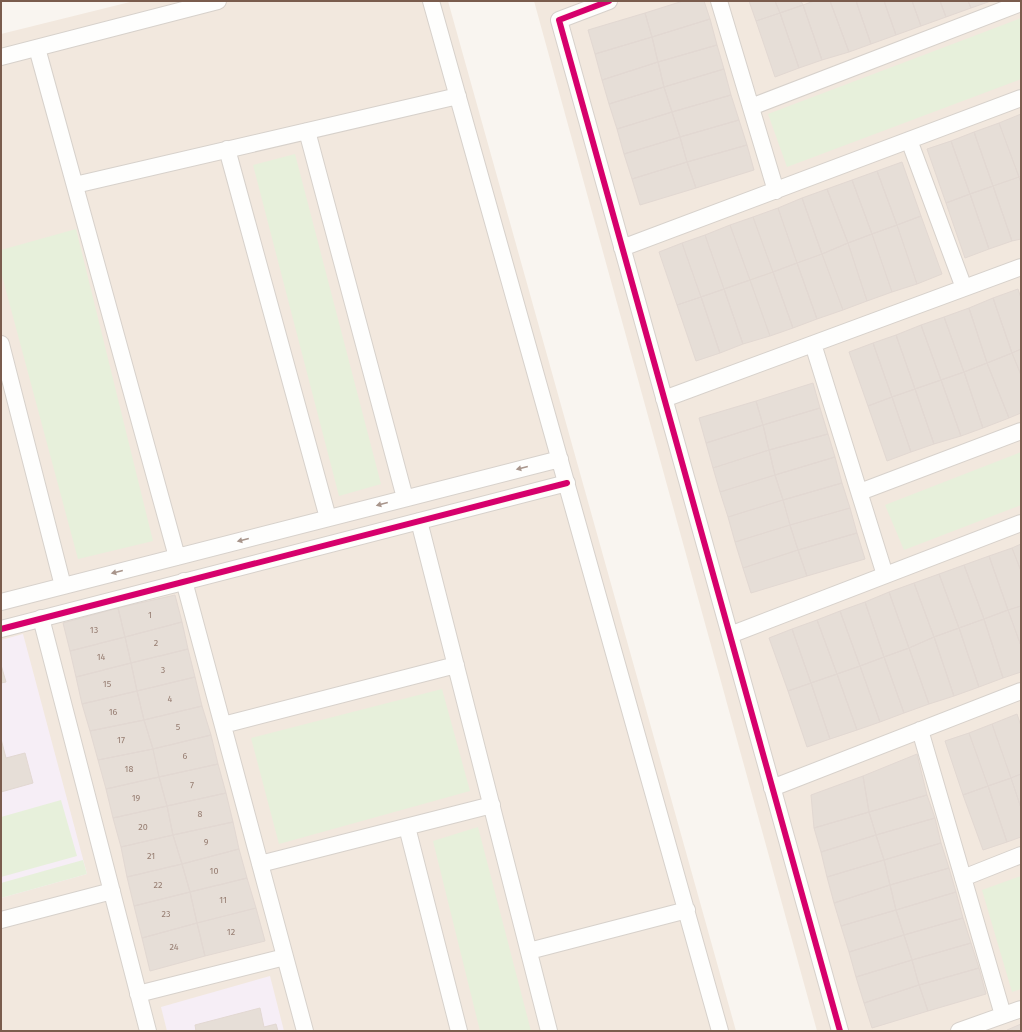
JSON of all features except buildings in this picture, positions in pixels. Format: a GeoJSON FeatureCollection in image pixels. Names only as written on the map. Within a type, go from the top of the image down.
{"type":"FeatureCollection","features":[{"type":"Feature","properties":{"kind":"street"},"geometry":{"type":"LineString","coordinates":[[1,57],[218,1]]}},
{"type":"Feature","properties":{"kind":"street"},"geometry":{"type":"LineString","coordinates":[[431,1],[720,1031]]}},
{"type":"Feature","properties":{"kind":"street"},"geometry":{"type":"LineString","coordinates":[[609,1],[559,20],[840,1031]]}},
{"type":"Feature","properties":{"kind":"street"},"geometry":{"type":"LineString","coordinates":[[719,1],[776,190]]}},
{"type":"Feature","properties":{"kind":"street"},"geometry":{"type":"LineString","coordinates":[[751,106],[1019,3]]}},
{"type":"Feature","properties":{"kind":"street"},"geometry":{"type":"LineString","coordinates":[[37,48],[177,557]]}},
{"type":"Feature","properties":{"kind":"street"},"geometry":{"type":"LineString","coordinates":[[74,185],[458,96]]}},
{"type":"Feature","properties":{"kind":"street"},"geometry":{"type":"LineString","coordinates":[[622,248],[1021,98]]}},
{"type":"Feature","properties":{"kind":"street"},"geometry":{"type":"LineString","coordinates":[[307,131],[405,498]]}},
{"type":"Feature","properties":{"kind":"street"},"geometry":{"type":"LineString","coordinates":[[909,140],[964,288]]}},
{"type":"Feature","properties":{"kind":"street"},"geometry":{"type":"LineString","coordinates":[[227,149],[328,518]]}},
{"type":"Feature","properties":{"kind":"street"},"geometry":{"type":"LineString","coordinates":[[664,399],[1021,267]]}},
{"type":"Feature","properties":{"kind":"street"},"geometry":{"type":"LineString","coordinates":[[1,344],[63,586]]}},
{"type":"Feature","properties":{"kind":"street"},"geometry":{"type":"LineString","coordinates":[[813,344],[885,575]]}},
{"type":"Feature","properties":{"kind":"street"},"geometry":{"type":"LineString","coordinates":[[860,492],[1021,431]]}},
{"type":"Feature","properties":{"kind":"street"},"geometry":{"type":"LineString","coordinates":[[1,602],[560,459]]}},
{"type":"Feature","properties":{"kind":"street"},"geometry":{"type":"LineString","coordinates":[[1,628],[567,483]]}},
{"type":"Feature","properties":{"kind":"street"},"geometry":{"type":"LineString","coordinates":[[437,490],[443,515]]}},
{"type":"Feature","properties":{"kind":"street"},"geometry":{"type":"LineString","coordinates":[[420,521],[549,1031]]}},
{"type":"Feature","properties":{"kind":"street"},"geometry":{"type":"LineString","coordinates":[[730,634],[1021,523]]}},
{"type":"Feature","properties":{"kind":"street"},"geometry":{"type":"LineString","coordinates":[[264,534],[271,559]]}},
{"type":"Feature","properties":{"kind":"street"},"geometry":{"type":"LineString","coordinates":[[184,582],[305,1031]]}},
{"type":"Feature","properties":{"kind":"street"},"geometry":{"type":"LineString","coordinates":[[41,618],[148,1031]]}},
{"type":"Feature","properties":{"kind":"street"},"geometry":{"type":"LineString","coordinates":[[223,725],[456,665]]}},
{"type":"Feature","properties":{"kind":"street"},"geometry":{"type":"LineString","coordinates":[[772,788],[1021,691]]}},
{"type":"Feature","properties":{"kind":"street"},"geometry":{"type":"LineString","coordinates":[[920,730],[1003,1015]]}},
{"type":"Feature","properties":{"kind":"street"},"geometry":{"type":"LineString","coordinates":[[260,864],[492,805]]}},
{"type":"Feature","properties":{"kind":"street"},"geometry":{"type":"LineString","coordinates":[[407,827],[459,1031]]}},
{"type":"Feature","properties":{"kind":"street"},"geometry":{"type":"LineString","coordinates":[[963,878],[1021,855]]}},
{"type":"Feature","properties":{"kind":"street"},"geometry":{"type":"LineString","coordinates":[[1,920],[112,891]]}},
{"type":"Feature","properties":{"kind":"street"},"geometry":{"type":"LineString","coordinates":[[529,951],[686,910]]}},
{"type":"Feature","properties":{"kind":"street"},"geometry":{"type":"LineString","coordinates":[[138,994],[285,957]]}},
{"type":"Feature","properties":{"kind":"street"},"geometry":{"type":"LineString","coordinates":[[958,1031],[1021,1009]]}},
{"type":"Feature","properties":{"kind":"shaded area"},"geometry":{"type":"Polygon","coordinates":[[[134,1],[448,1],[736,1031],[1,1031],[1,34],[134,1]]]}},
{"type":"Feature","properties":{"kind":"shaded area"},"geometry":{"type":"Polygon","coordinates":[[[534,1],[1021,1],[1021,1031],[817,1031],[534,1]]]}},
{"type":"Feature","properties":{"kind":"shaded area"},"geometry":{"type":"Polygon","coordinates":[[[23,634],[87,874],[1,898],[1,640],[23,634]]]}},
{"type":"Feature","properties":{"kind":"shaded area"},"geometry":{"type":"Polygon","coordinates":[[[270,976],[284,1031],[167,1031],[161,1007],[270,976]]]}},
{"type":"Feature","properties":{"kind":"green space"},"geometry":{"type":"Polygon","coordinates":[[[1021,18],[1021,79],[787,167],[768,114],[1021,18]]]}},
{"type":"Feature","properties":{"kind":"green space"},"geometry":{"type":"Polygon","coordinates":[[[295,154],[381,484],[339,496],[253,165],[295,154]]]}},
{"type":"Feature","properties":{"kind":"green space"},"geometry":{"type":"Polygon","coordinates":[[[76,229],[153,541],[78,559],[1,272],[1,250],[76,229]]]}},
{"type":"Feature","properties":{"kind":"green space"},"geometry":{"type":"Polygon","coordinates":[[[1021,452],[1021,505],[904,550],[885,505],[1021,452]]]}},
{"type":"Feature","properties":{"kind":"green space"},"geometry":{"type":"Polygon","coordinates":[[[442,689],[470,791],[279,844],[251,738],[442,689]]]}},
{"type":"Feature","properties":{"kind":"green space"},"geometry":{"type":"Polygon","coordinates":[[[61,800],[77,856],[1,877],[1,817],[61,800]]]}},
{"type":"Feature","properties":{"kind":"green space"},"geometry":{"type":"Polygon","coordinates":[[[478,827],[531,1031],[480,1031],[433,841],[478,827]]]}},
{"type":"Feature","properties":{"kind":"green space"},"geometry":{"type":"Polygon","coordinates":[[[83,860],[87,874],[1,898],[1,883],[83,860]]]}},
{"type":"Feature","properties":{"kind":"green space"},"geometry":{"type":"Polygon","coordinates":[[[1021,876],[1021,989],[1012,992],[982,890],[1021,876]]]}},
{"type":"Feature","properties":{"kind":"cycle path"},"geometry":{"type":"LineString","coordinates":[[609,1],[559,20],[840,1031]]}},
{"type":"Feature","properties":{"kind":"cycle path"},"geometry":{"type":"LineString","coordinates":[[1,629],[567,483]]}}]}
